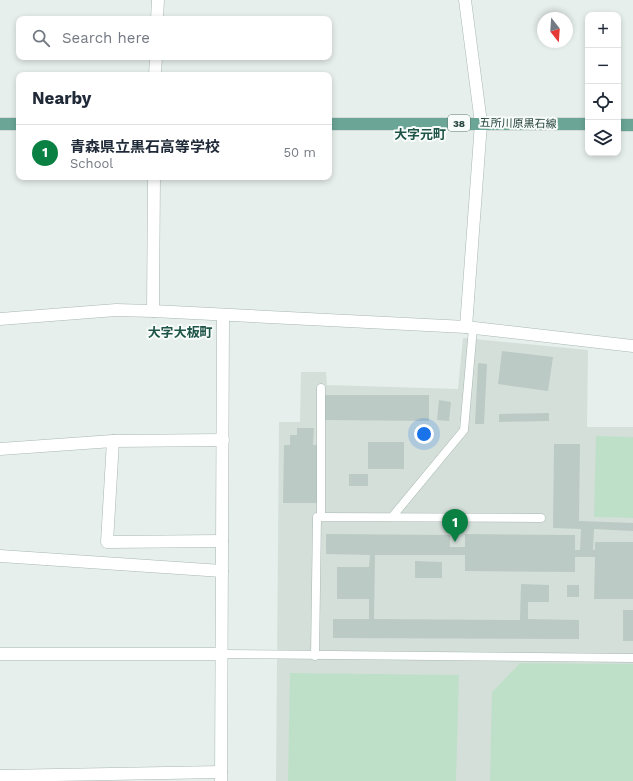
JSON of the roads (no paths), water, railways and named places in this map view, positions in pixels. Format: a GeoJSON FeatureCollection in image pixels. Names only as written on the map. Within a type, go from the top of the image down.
{"type":"FeatureCollection","features":[{"type":"Feature","properties":{"kind":"main road"},"geometry":{"type":"LineString","coordinates":[[0,124],[16,124]]}},
{"type":"Feature","properties":{"kind":"main road","name":"五所川原黒石線"},"geometry":{"type":"LineString","coordinates":[[332,124],[585,124]]}},
{"type":"Feature","properties":{"kind":"main road"},"geometry":{"type":"LineString","coordinates":[[621,125],[633,125]]}},
{"type":"Feature","properties":{"kind":"street"},"geometry":{"type":"LineString","coordinates":[[157,16],[158,0]]}},
{"type":"Feature","properties":{"kind":"street"},"geometry":{"type":"LineString","coordinates":[[465,0],[480,123],[469,328]]}},
{"type":"Feature","properties":{"kind":"street"},"geometry":{"type":"LineString","coordinates":[[156,60],[156,72]]}},
{"type":"Feature","properties":{"kind":"street"},"geometry":{"type":"LineString","coordinates":[[153,311],[154,180]]}},
{"type":"Feature","properties":{"kind":"street"},"geometry":{"type":"LineString","coordinates":[[0,319],[116,310],[153,311],[223,316],[469,328],[633,346]]}},
{"type":"Feature","properties":{"kind":"street"},"geometry":{"type":"LineString","coordinates":[[0,776],[221,777],[223,316]]}},
{"type":"Feature","properties":{"kind":"street"},"geometry":{"type":"LineString","coordinates":[[0,449],[113,440],[222,440]]}},
{"type":"Feature","properties":{"kind":"street"},"geometry":{"type":"LineString","coordinates":[[113,440],[107,542],[222,541]]}},
{"type":"Feature","properties":{"kind":"street"},"geometry":{"type":"LineString","coordinates":[[0,556],[222,571]]}},
{"type":"Feature","properties":{"kind":"street"},"geometry":{"type":"LineString","coordinates":[[0,654],[221,654]]}},
{"type":"Feature","properties":{"kind":"lane"},"geometry":{"type":"LineString","coordinates":[[392,517],[464,430],[469,328]]}},
{"type":"Feature","properties":{"kind":"lane"},"geometry":{"type":"LineString","coordinates":[[320,388],[321,517]]}},
{"type":"Feature","properties":{"kind":"lane"},"geometry":{"type":"LineString","coordinates":[[315,656],[317,517],[541,518]]}},
{"type":"Feature","properties":{"kind":"lane"},"geometry":{"type":"LineString","coordinates":[[221,654],[633,658]]}},
{"type":"Feature","properties":{"kind":"place","name":"青森県立黒石高等学校"},"geometry":{"type":"Point","coordinates":[455,542]}},
{"type":"Feature","properties":{"kind":"district","name":"大字元町"},"geometry":{"type":"Point","coordinates":[420,134]}},
{"type":"Feature","properties":{"kind":"district","name":"大字大板町"},"geometry":{"type":"Point","coordinates":[180,332]}}]}
